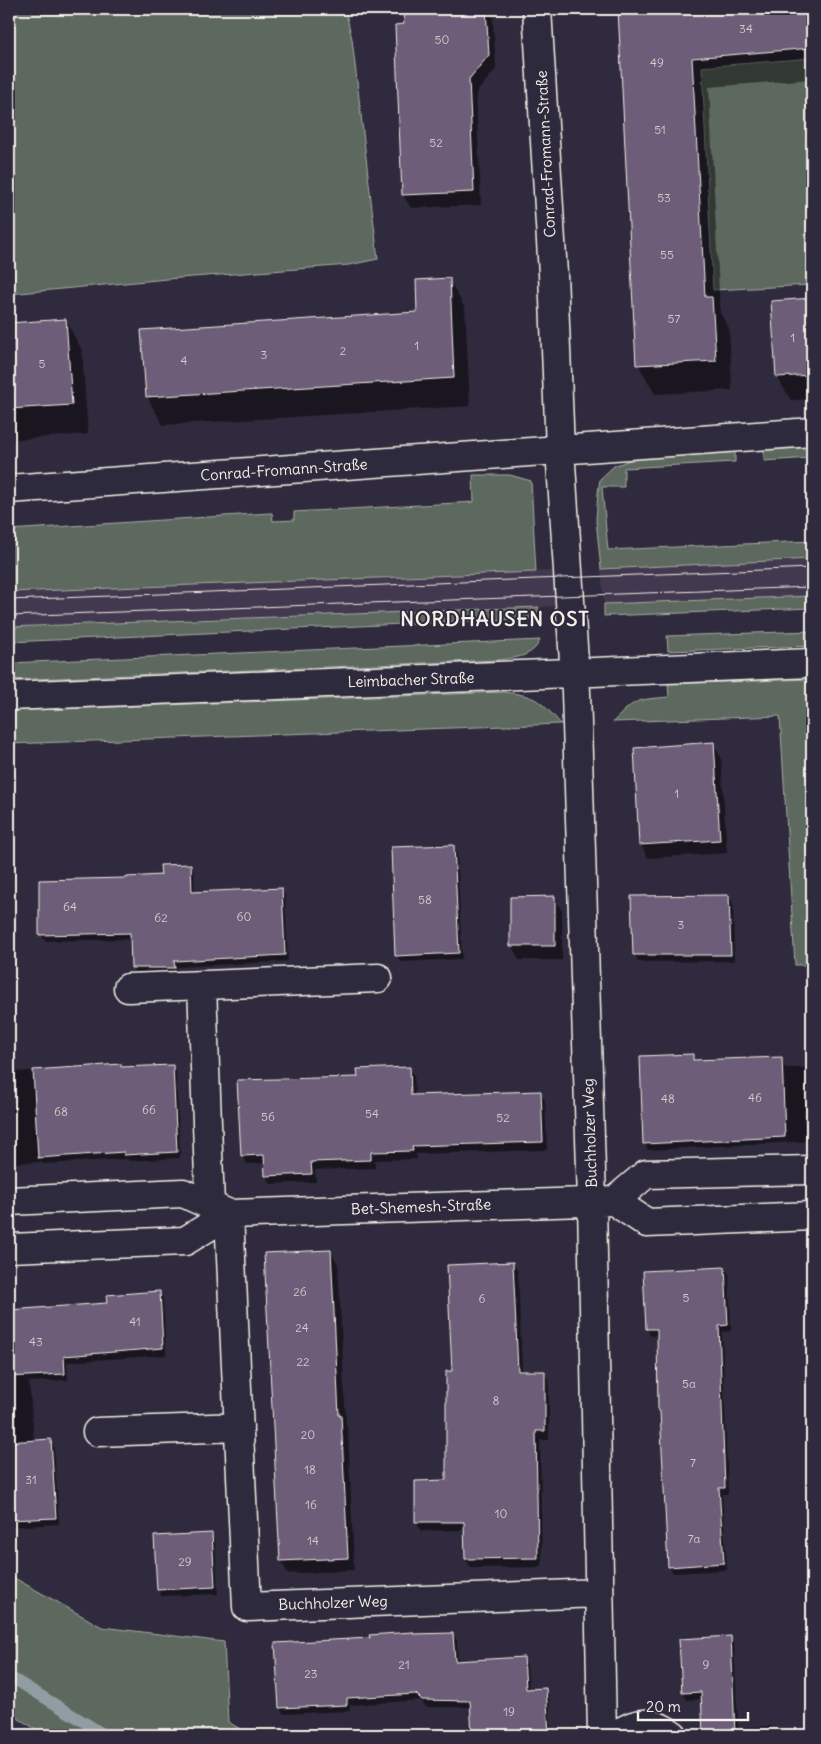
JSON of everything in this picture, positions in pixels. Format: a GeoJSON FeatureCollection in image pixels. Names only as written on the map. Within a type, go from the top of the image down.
{"type":"FeatureCollection","features":[{"type":"Feature","properties":{"kind":"street","name":"Conrad-Fromann-Straße"},"geometry":{"type":"LineString","coordinates":[[537,9],[553,274],[560,450],[575,673]]}},
{"type":"Feature","properties":{"kind":"street"},"geometry":{"type":"LineString","coordinates":[[560,450],[812,432]]}},
{"type":"Feature","properties":{"kind":"street","name":"Conrad-Fromann-Straße"},"geometry":{"type":"LineString","coordinates":[[9,489],[560,450]]}},
{"type":"Feature","properties":{"kind":"street","name":"Leimbacher Straße"},"geometry":{"type":"LineString","coordinates":[[9,696],[812,662]]}},
{"type":"Feature","properties":{"kind":"street","name":"Buchholzer Weg"},"geometry":{"type":"LineString","coordinates":[[575,673],[603,1201],[598,1593],[602,1735]]}},
{"type":"Feature","properties":{"kind":"street"},"geometry":{"type":"LineString","coordinates":[[128,988],[378,978]]}},
{"type":"Feature","properties":{"kind":"street"},"geometry":{"type":"LineString","coordinates":[[9,1248],[185,1241],[219,1210],[202,985]]}},
{"type":"Feature","properties":{"kind":"street"},"geometry":{"type":"LineString","coordinates":[[603,1201],[646,1174],[812,1170]]}},
{"type":"Feature","properties":{"kind":"street","name":"Bet-Shemesh-Straße"},"geometry":{"type":"LineString","coordinates":[[9,1201],[183,1193],[219,1210],[603,1201]]}},
{"type":"Feature","properties":{"kind":"street"},"geometry":{"type":"LineString","coordinates":[[603,1201],[647,1223],[812,1216]]}},
{"type":"Feature","properties":{"kind":"street","name":"Buchholzer Weg"},"geometry":{"type":"LineString","coordinates":[[219,1210],[239,1427],[247,1607],[598,1593]]}},
{"type":"Feature","properties":{"kind":"street"},"geometry":{"type":"LineString","coordinates":[[97,1432],[239,1427]]}},
{"type":"Feature","properties":{"kind":"street"},"geometry":{"type":"LineString","coordinates":[[617,1735],[625,1729],[638,1724],[651,1724],[663,1728],[673,1735]]}},
{"type":"Feature","properties":{"kind":"shaded area"},"geometry":{"type":"Polygon","coordinates":[[[812,559],[812,596],[604,604],[601,569],[812,559]]]}},
{"type":"Feature","properties":{"kind":"shaded area"},"geometry":{"type":"Polygon","coordinates":[[[556,571],[559,606],[9,627],[9,592],[556,571]]]}},
{"type":"Feature","properties":{"kind":"green space"},"geometry":{"type":"Polygon","coordinates":[[[9,9],[345,9],[352,39],[378,259],[349,265],[167,279],[9,294],[9,9]]]}},
{"type":"Feature","properties":{"kind":"green space"},"geometry":{"type":"Polygon","coordinates":[[[812,58],[812,285],[713,290],[702,67],[812,58]]]}},
{"type":"Feature","properties":{"kind":"green space"},"geometry":{"type":"Polygon","coordinates":[[[812,447],[812,458],[764,461],[764,450],[812,447]]]}},
{"type":"Feature","properties":{"kind":"green space"},"geometry":{"type":"Polygon","coordinates":[[[735,452],[735,462],[624,468],[624,487],[602,487],[608,550],[812,541],[812,559],[601,569],[596,520],[598,493],[600,479],[614,466],[632,459],[735,452]]]}},
{"type":"Feature","properties":{"kind":"green space"},"geometry":{"type":"Polygon","coordinates":[[[473,475],[510,475],[531,481],[536,572],[9,592],[9,530],[270,513],[272,513],[273,521],[294,520],[294,512],[474,502],[473,475]]]}},
{"type":"Feature","properties":{"kind":"green space"},"geometry":{"type":"Polygon","coordinates":[[[812,596],[812,608],[604,616],[604,604],[812,596]]]}},
{"type":"Feature","properties":{"kind":"green space"},"geometry":{"type":"Polygon","coordinates":[[[539,607],[535,618],[9,642],[9,627],[539,607]]]}},
{"type":"Feature","properties":{"kind":"green space"},"geometry":{"type":"Polygon","coordinates":[[[812,631],[812,646],[668,651],[667,636],[812,631]]]}},
{"type":"Feature","properties":{"kind":"green space"},"geometry":{"type":"Polygon","coordinates":[[[540,640],[533,650],[523,656],[498,660],[9,680],[9,663],[540,640]]]}},
{"type":"Feature","properties":{"kind":"green space"},"geometry":{"type":"Polygon","coordinates":[[[812,679],[812,965],[795,965],[780,716],[613,722],[632,704],[643,700],[669,697],[668,684],[812,679]]]}},
{"type":"Feature","properties":{"kind":"green space"},"geometry":{"type":"Polygon","coordinates":[[[504,692],[523,695],[536,700],[561,724],[9,744],[9,711],[504,692]]]}},
{"type":"Feature","properties":{"kind":"green space"},"geometry":{"type":"Polygon","coordinates":[[[9,1575],[102,1627],[224,1642],[228,1722],[251,1735],[46,1735],[9,1713],[9,1575]]]}},
{"type":"Feature","properties":{"kind":"building"},"geometry":{"type":"Polygon","coordinates":[[[403,9],[486,9],[489,55],[469,79],[474,192],[402,195],[395,25],[404,24],[403,9]]]}},
{"type":"Feature","properties":{"kind":"building"},"geometry":{"type":"Polygon","coordinates":[[[618,9],[812,9],[812,48],[692,58],[705,297],[712,297],[716,361],[636,365],[618,9]]]}},
{"type":"Feature","properties":{"kind":"building"},"geometry":{"type":"Polygon","coordinates":[[[450,278],[454,378],[146,397],[141,330],[417,312],[416,280],[450,278]]]}},
{"type":"Feature","properties":{"kind":"building"},"geometry":{"type":"Polygon","coordinates":[[[812,298],[812,375],[776,377],[771,301],[812,298]]]}},
{"type":"Feature","properties":{"kind":"building"},"geometry":{"type":"Polygon","coordinates":[[[66,319],[72,405],[9,409],[9,323],[66,319]]]}},
{"type":"Feature","properties":{"kind":"building"},"geometry":{"type":"Polygon","coordinates":[[[714,742],[720,840],[639,845],[634,748],[714,742]]]}},
{"type":"Feature","properties":{"kind":"building"},"geometry":{"type":"Polygon","coordinates":[[[454,845],[459,953],[395,956],[391,847],[454,845]]]}},
{"type":"Feature","properties":{"kind":"building"},"geometry":{"type":"Polygon","coordinates":[[[191,864],[192,892],[282,888],[285,955],[174,961],[175,968],[131,968],[130,933],[39,935],[39,880],[127,878],[161,875],[160,865],[191,864]]]}},
{"type":"Feature","properties":{"kind":"building"},"geometry":{"type":"Polygon","coordinates":[[[729,895],[731,955],[633,955],[631,896],[729,895]]]}},
{"type":"Feature","properties":{"kind":"building"},"geometry":{"type":"Polygon","coordinates":[[[555,896],[555,946],[510,946],[510,897],[555,896]]]}},
{"type":"Feature","properties":{"kind":"building"},"geometry":{"type":"Polygon","coordinates":[[[693,1054],[693,1060],[782,1057],[785,1137],[643,1144],[640,1056],[693,1054]]]}},
{"type":"Feature","properties":{"kind":"building"},"geometry":{"type":"Polygon","coordinates":[[[121,1064],[121,1067],[173,1065],[177,1152],[124,1155],[124,1152],[38,1158],[33,1070],[121,1064]]]}},
{"type":"Feature","properties":{"kind":"building"},"geometry":{"type":"Polygon","coordinates":[[[410,1067],[411,1095],[541,1091],[543,1142],[412,1146],[413,1151],[371,1152],[371,1160],[311,1162],[312,1174],[265,1176],[264,1155],[241,1156],[237,1080],[358,1077],[357,1069],[410,1067]]]}},
{"type":"Feature","properties":{"kind":"building"},"geometry":{"type":"Polygon","coordinates":[[[331,1250],[348,1558],[280,1561],[264,1253],[331,1250]]]}},
{"type":"Feature","properties":{"kind":"building"},"geometry":{"type":"Polygon","coordinates":[[[513,1262],[518,1371],[545,1371],[545,1431],[536,1431],[538,1558],[465,1559],[464,1522],[415,1522],[415,1481],[446,1480],[446,1371],[452,1371],[447,1265],[513,1262]]]}},
{"type":"Feature","properties":{"kind":"building"},"geometry":{"type":"Polygon","coordinates":[[[725,1267],[728,1325],[719,1326],[725,1488],[719,1488],[724,1563],[668,1567],[660,1411],[658,1411],[657,1329],[646,1329],[643,1271],[725,1267]]]}},
{"type":"Feature","properties":{"kind":"building"},"geometry":{"type":"Polygon","coordinates":[[[160,1291],[163,1348],[64,1356],[65,1374],[9,1377],[9,1310],[107,1303],[106,1295],[160,1291]]]}},
{"type":"Feature","properties":{"kind":"building"},"geometry":{"type":"Polygon","coordinates":[[[51,1439],[56,1518],[9,1520],[9,1442],[51,1439]]]}},
{"type":"Feature","properties":{"kind":"building"},"geometry":{"type":"Polygon","coordinates":[[[212,1533],[215,1587],[157,1590],[154,1536],[212,1533]]]}},
{"type":"Feature","properties":{"kind":"building"},"geometry":{"type":"Polygon","coordinates":[[[413,1632],[413,1634],[453,1633],[455,1661],[524,1657],[526,1689],[546,1688],[549,1735],[472,1735],[470,1701],[422,1700],[416,1694],[347,1698],[347,1705],[279,1708],[275,1643],[370,1638],[369,1635],[413,1632]]]}},
{"type":"Feature","properties":{"kind":"building"},"geometry":{"type":"Polygon","coordinates":[[[731,1636],[735,1735],[703,1735],[701,1692],[682,1693],[679,1639],[731,1636]]]}},
{"type":"Feature","properties":{"kind":"waterway"},"geometry":{"type":"LineString","coordinates":[[9,1676],[105,1735]]}},
{"type":"Feature","properties":{"kind":"tram line"},"geometry":{"type":"LineString","coordinates":[[9,600],[812,568]]}},
{"type":"Feature","properties":{"kind":"tram line"},"geometry":{"type":"LineString","coordinates":[[9,616],[812,587]]}},
{"type":"Feature","properties":{"kind":"district","name":"NORDHAUSEN OST"},"geometry":{"type":"Point","coordinates":[495,619]}}]}
